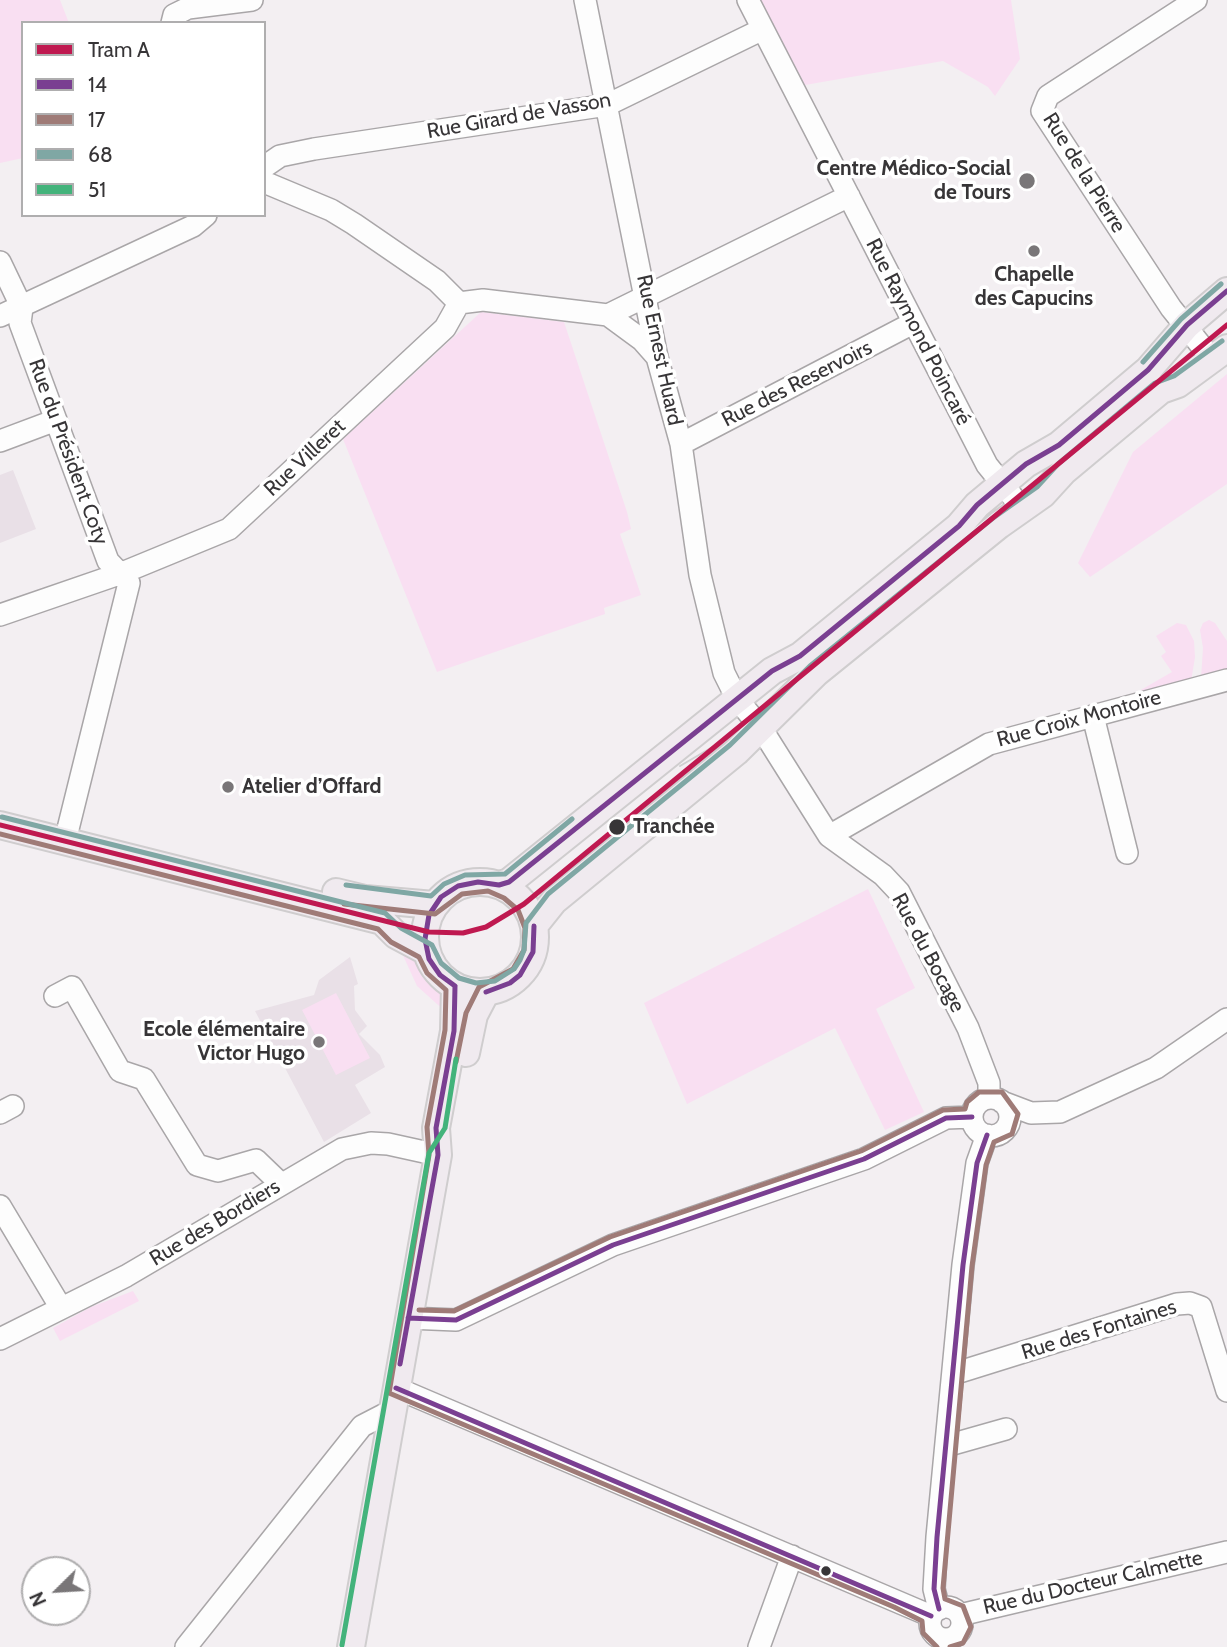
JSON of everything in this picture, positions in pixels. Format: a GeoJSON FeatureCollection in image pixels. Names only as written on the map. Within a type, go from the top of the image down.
{"type":"FeatureCollection","features":[{"type":"Feature","properties":{"kind":"main road"},"geometry":{"type":"LineString","coordinates":[[499,885],[525,905],[534,926],[533,952],[520,975],[510,983],[486,992],[455,986],[434,968],[426,951],[425,927],[435,905],[449,891],[468,883],[499,885],[509,882],[772,671],[800,656],[959,526],[977,505],[1026,464],[1059,445],[1148,370],[1187,325],[1227,291]]}},
{"type":"Feature","properties":{"kind":"main road"},"geometry":{"type":"LineString","coordinates":[[534,926],[554,901],[761,728],[816,673],[1021,507],[1043,494],[1064,471],[1161,390],[1178,384],[1219,353]]}},
{"type":"Feature","properties":{"kind":"main road"},"geometry":{"type":"LineString","coordinates":[[0,808],[67,833],[382,921],[396,935],[426,951]]}},
{"type":"Feature","properties":{"kind":"main road"},"geometry":{"type":"LineString","coordinates":[[0,825],[67,833],[365,899],[435,905]]}},
{"type":"Feature","properties":{"kind":"main road"},"geometry":{"type":"LineString","coordinates":[[351,1647],[438,1156],[436,1128],[454,1031],[455,986]]}},
{"type":"Feature","properties":{"kind":"main road"},"geometry":{"type":"LineString","coordinates":[[438,1156],[453,1131],[468,1033],[486,992]]}},
{"type":"Feature","properties":{"kind":"street"},"geometry":{"type":"LineString","coordinates":[[172,21],[174,15],[188,8],[252,0]]}},
{"type":"Feature","properties":{"kind":"street","name":"Rue Ernest Huard"},"geometry":{"type":"LineString","coordinates":[[585,0],[657,357],[681,444],[703,586],[724,673],[737,699],[761,728]]}},
{"type":"Feature","properties":{"kind":"street","name":"Rue Raymond Poincaré"},"geometry":{"type":"LineString","coordinates":[[748,0],[987,465],[1021,507]]}},
{"type":"Feature","properties":{"kind":"street","name":"Rue de la Pierre"},"geometry":{"type":"LineString","coordinates":[[1196,0],[1048,96],[1042,105],[1044,116],[1053,131],[1171,308],[1219,353]]}},
{"type":"Feature","properties":{"kind":"street","name":"Rue Girard de Vasson"},"geometry":{"type":"LineString","coordinates":[[266,166],[280,156],[314,149],[607,105],[763,29]]}},
{"type":"Feature","properties":{"kind":"street"},"geometry":{"type":"LineString","coordinates":[[266,183],[354,224],[437,281],[460,303],[483,300],[608,315],[642,340],[657,357]]}},
{"type":"Feature","properties":{"kind":"street"},"geometry":{"type":"LineString","coordinates":[[608,315],[849,196]]}},
{"type":"Feature","properties":{"kind":"street"},"geometry":{"type":"LineString","coordinates":[[0,316],[193,226],[204,217]]}},
{"type":"Feature","properties":{"kind":"street","name":"Rue du Président Coty"},"geometry":{"type":"LineString","coordinates":[[0,262],[22,307],[20,323],[108,561],[122,573]]}},
{"type":"Feature","properties":{"kind":"street","name":"Rue Villeret"},"geometry":{"type":"LineString","coordinates":[[0,615],[122,573],[229,529],[445,328],[460,303]]}},
{"type":"Feature","properties":{"kind":"street","name":"Rue des Reservoirs"},"geometry":{"type":"LineString","coordinates":[[681,444],[913,323]]}},
{"type":"Feature","properties":{"kind":"street"},"geometry":{"type":"LineString","coordinates":[[0,441],[56,420]]}},
{"type":"Feature","properties":{"kind":"street"},"geometry":{"type":"LineString","coordinates":[[67,833],[127,597],[129,583],[122,573]]}},
{"type":"Feature","properties":{"kind":"street","name":"Rue Croix Montoire"},"geometry":{"type":"LineString","coordinates":[[829,836],[989,744],[1227,680]]}},
{"type":"Feature","properties":{"kind":"street"},"geometry":{"type":"LineString","coordinates":[[1093,716],[1127,853]]}},
{"type":"Feature","properties":{"kind":"street","name":"Rue du Bocage"},"geometry":{"type":"LineString","coordinates":[[761,728],[829,836],[884,876],[899,892],[968,1028],[995,1100]]}},
{"type":"Feature","properties":{"kind":"street"},"geometry":{"type":"LineString","coordinates":[[55,996],[72,987],[120,1071],[144,1079],[197,1165],[218,1171],[256,1160],[281,1184]]}},
{"type":"Feature","properties":{"kind":"street"},"geometry":{"type":"LineString","coordinates":[[995,1100],[1009,1113],[1008,1124],[1000,1133],[987,1135],[976,1129],[972,1117],[976,1105],[995,1100],[1031,1113],[1060,1112],[1156,1068],[1227,1019]]}},
{"type":"Feature","properties":{"kind":"street"},"geometry":{"type":"LineString","coordinates":[[408,1318],[456,1321],[613,1245],[864,1159],[946,1118],[972,1117]]}},
{"type":"Feature","properties":{"kind":"street"},"geometry":{"type":"LineString","coordinates":[[939,1632],[934,1589],[946,1446],[977,1163],[987,1135]]}},
{"type":"Feature","properties":{"kind":"street","name":"Rue des Bordiers"},"geometry":{"type":"LineString","coordinates":[[0,1339],[133,1272],[327,1156],[356,1145],[388,1144],[438,1156]]}},
{"type":"Feature","properties":{"kind":"street"},"geometry":{"type":"LineString","coordinates":[[0,1206],[61,1308]]}},
{"type":"Feature","properties":{"kind":"street","name":"Rue des Fontaines"},"geometry":{"type":"LineString","coordinates":[[953,1374],[1177,1304],[1189,1303],[1201,1307],[1227,1391]]}},
{"type":"Feature","properties":{"kind":"street"},"geometry":{"type":"LineString","coordinates":[[186,1647],[362,1426],[395,1399],[792,1556],[939,1632]]}},
{"type":"Feature","properties":{"kind":"street"},"geometry":{"type":"LineString","coordinates":[[946,1446],[1006,1429]]}},
{"type":"Feature","properties":{"kind":"street","name":"Rue du Docteur Calmette"},"geometry":{"type":"LineString","coordinates":[[939,1632],[961,1630],[960,1615],[1227,1552]]}},
{"type":"Feature","properties":{"kind":"street"},"geometry":{"type":"LineString","coordinates":[[759,1647],[792,1556]]}},
{"type":"Feature","properties":{"kind":"shaded area"},"geometry":{"type":"Polygon","coordinates":[[[0,0],[60,0],[68,21],[21,21],[21,158],[0,163],[0,0]]]}},
{"type":"Feature","properties":{"kind":"shaded area"},"geometry":{"type":"Polygon","coordinates":[[[760,0],[1011,0],[1020,59],[995,96],[988,87],[943,61],[805,85],[760,0]]]}},
{"type":"Feature","properties":{"kind":"shaded area"},"geometry":{"type":"Polygon","coordinates":[[[481,312],[564,322],[627,512],[631,529],[620,534],[641,595],[604,608],[605,614],[437,672],[343,439],[481,312]]]}},
{"type":"Feature","properties":{"kind":"shaded area"},"geometry":{"type":"Polygon","coordinates":[[[1227,374],[1227,484],[1090,577],[1078,563],[1133,452],[1227,374]]]}},
{"type":"Feature","properties":{"kind":"shaded area"},"geometry":{"type":"Polygon","coordinates":[[[13,470],[36,529],[0,543],[0,475],[13,470]]]}},
{"type":"Feature","properties":{"kind":"shaded area"},"geometry":{"type":"Polygon","coordinates":[[[1209,620],[1215,623],[1227,641],[1227,671],[1201,678],[1203,648],[1200,630],[1203,623],[1209,620]]]}},
{"type":"Feature","properties":{"kind":"shaded area"},"geometry":{"type":"Polygon","coordinates":[[[1177,623],[1186,625],[1194,641],[1195,657],[1191,682],[1140,693],[1139,691],[1172,672],[1161,656],[1166,652],[1156,636],[1177,623]]]}},
{"type":"Feature","properties":{"kind":"shaded area"},"geometry":{"type":"Polygon","coordinates":[[[868,889],[915,988],[876,1009],[924,1112],[885,1130],[835,1028],[687,1104],[644,1003],[868,889]]]}},
{"type":"Feature","properties":{"kind":"shaded area"},"geometry":{"type":"Polygon","coordinates":[[[401,951],[418,955],[439,988],[447,1013],[417,986],[401,951]]]}},
{"type":"Feature","properties":{"kind":"shaded area","name":"Ecole élémentaire Victor Hugo"},"geometry":{"type":"Polygon","coordinates":[[[350,957],[358,984],[354,986],[355,1010],[367,1026],[359,1034],[380,1055],[385,1067],[355,1085],[371,1113],[324,1142],[255,1011],[314,995],[319,980],[350,957]]]}},
{"type":"Feature","properties":{"kind":"shaded area"},"geometry":{"type":"Polygon","coordinates":[[[336,993],[370,1058],[336,1075],[302,1010],[336,993]]]}},
{"type":"Feature","properties":{"kind":"shaded area"},"geometry":{"type":"Polygon","coordinates":[[[133,1291],[139,1301],[60,1341],[53,1328],[91,1307],[133,1291]]]}},
{"type":"Feature","properties":{"kind":"tram line","name":"A"},"geometry":{"type":"LineString","coordinates":[[0,825],[429,932],[463,933],[486,927],[524,904],[1227,325]]}},
{"type":"Feature","properties":{"kind":"tram line"},"geometry":{"type":"LineString","coordinates":[[680,766],[721,742]]}},
{"type":"Feature","properties":{"kind":"transit line","name":"68"},"geometry":{"type":"LineString","coordinates":[[1143,362],[1181,319],[1221,284]]}},
{"type":"Feature","properties":{"kind":"transit line","name":"14"},"geometry":{"type":"LineString","coordinates":[[499,885],[509,882],[772,671],[800,656],[959,526],[977,505],[1026,464],[1059,445],[1148,370],[1187,325],[1227,291]]}},
{"type":"Feature","properties":{"kind":"transit line","name":"68"},"geometry":{"type":"LineString","coordinates":[[2,817],[385,913],[401,928],[432,945],[441,963],[459,978],[476,983],[495,981],[514,969],[520,960],[524,950],[526,923],[548,894],[730,745],[810,666],[993,518],[1037,487],[1058,464],[1155,383],[1174,376],[1222,341]]}},
{"type":"Feature","properties":{"kind":"transit line","name":"68"},"geometry":{"type":"LineString","coordinates":[[346,885],[431,896],[444,884],[465,875],[505,874],[572,819]]}},
{"type":"Feature","properties":{"kind":"transit line","name":"17"},"geometry":{"type":"LineString","coordinates":[[0,834],[378,929],[391,942],[419,957],[427,973],[446,990],[445,1030],[427,1127],[429,1155],[389,1393],[894,1607],[922,1621],[923,1633],[937,1647]]}},
{"type":"Feature","properties":{"kind":"transit line","name":"14"},"geometry":{"type":"LineString","coordinates":[[455,986],[440,975],[429,959],[425,939],[429,915],[441,897],[458,886],[478,882],[499,885]]}},
{"type":"Feature","properties":{"kind":"transit line","name":"17"},"geometry":{"type":"LineString","coordinates":[[344,904],[435,914],[462,894],[488,891],[504,898],[518,910],[525,928],[524,950],[513,969],[479,987],[466,1013],[456,1062]]}},
{"type":"Feature","properties":{"kind":"transit line","name":"14"},"geometry":{"type":"LineString","coordinates":[[486,992],[510,983],[520,975],[533,952],[534,926]]}},
{"type":"Feature","properties":{"kind":"transit line","name":"14"},"geometry":{"type":"LineString","coordinates":[[400,1364],[438,1155],[436,1128],[454,1031],[455,986]]}},
{"type":"Feature","properties":{"kind":"transit line","name":"51"},"geometry":{"type":"LineString","coordinates":[[342,1645],[429,1153],[445,1128],[456,1059]]}},
{"type":"Feature","properties":{"kind":"transit line","name":"17"},"geometry":{"type":"LineString","coordinates":[[419,1310],[454,1311],[610,1237],[861,1151],[943,1110],[965,1109],[967,1102],[979,1092],[1002,1092],[1018,1114],[1012,1134],[994,1142],[986,1165],[972,1266],[943,1588],[945,1599],[963,1606],[971,1627],[963,1643],[950,1647]]}},
{"type":"Feature","properties":{"kind":"transit line","name":"14"},"geometry":{"type":"LineString","coordinates":[[408,1318],[456,1320],[613,1245],[864,1159],[946,1118],[972,1117]]}},
{"type":"Feature","properties":{"kind":"transit line","name":"14"},"geometry":{"type":"LineString","coordinates":[[939,1609],[934,1589],[937,1537],[963,1265],[977,1163],[987,1135]]}},
{"type":"Feature","properties":{"kind":"transit line","name":"14"},"geometry":{"type":"LineString","coordinates":[[396,1388],[931,1616]]}},
{"type":"Feature","properties":{"kind":"place","name":"Centre Médico-Social de Tours"},"geometry":{"type":"Point","coordinates":[1027,181]}},
{"type":"Feature","properties":{"kind":"place","name":"Chapelle des Capucins"},"geometry":{"type":"Point","coordinates":[1034,251]}},
{"type":"Feature","properties":{"kind":"place","name":"Atelier d’Offard"},"geometry":{"type":"Point","coordinates":[228,787]}},
{"type":"Feature","properties":{"kind":"place","name":"Tranchée"},"geometry":{"type":"Point","coordinates":[617,827]}},
{"type":"Feature","properties":{"kind":"place","name":"Ecole élémentaire Victor Hugo"},"geometry":{"type":"Point","coordinates":[319,1042]}}]}
